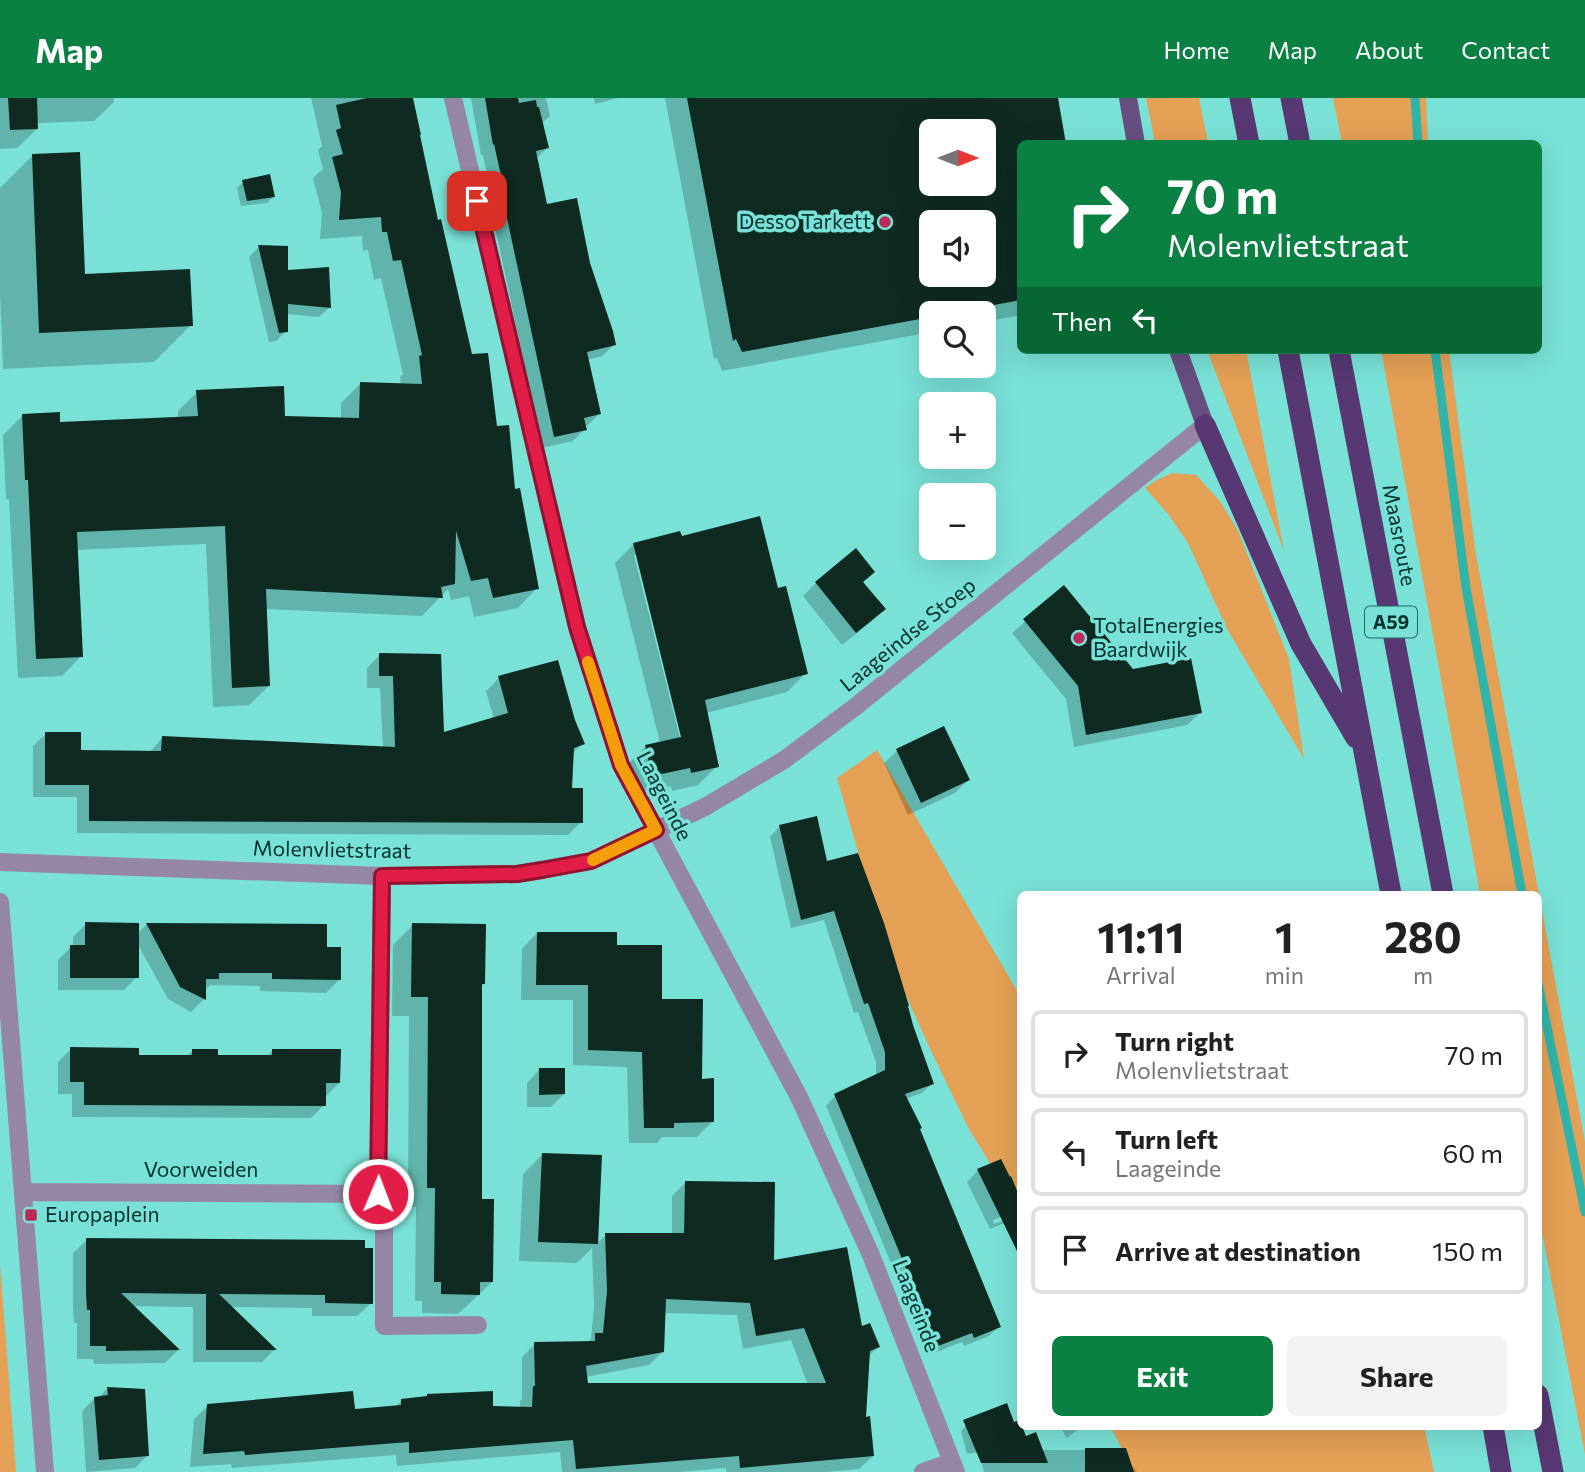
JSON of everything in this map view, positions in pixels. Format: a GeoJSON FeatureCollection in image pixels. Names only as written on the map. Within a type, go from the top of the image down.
{"type":"FeatureCollection","features":[{"type":"Feature","properties":{"kind":"highway"},"geometry":{"type":"LineString","coordinates":[[1240,98],[1248,140]]}},
{"type":"Feature","properties":{"kind":"highway"},"geometry":{"type":"LineString","coordinates":[[1291,98],[1299,140]]}},
{"type":"Feature","properties":{"kind":"highway","name":"A59"},"geometry":{"type":"LineString","coordinates":[[1289,354],[1390,891]]}},
{"type":"Feature","properties":{"kind":"highway","name":"Maasroute"},"geometry":{"type":"LineString","coordinates":[[1340,354],[1442,891]]}},
{"type":"Feature","properties":{"kind":"highway","name":"A59"},"geometry":{"type":"LineString","coordinates":[[1205,425],[1301,645],[1364,751]]}},
{"type":"Feature","properties":{"kind":"highway"},"geometry":{"type":"LineString","coordinates":[[1542,1416],[1553,1472]]}},
{"type":"Feature","properties":{"kind":"highway"},"geometry":{"type":"LineString","coordinates":[[1494,1430],[1501,1472]]}},
{"type":"Feature","properties":{"kind":"main road"},"geometry":{"type":"LineString","coordinates":[[1128,98],[1135,140]]}},
{"type":"Feature","properties":{"kind":"main road"},"geometry":{"type":"LineString","coordinates":[[1179,354],[1205,425]]}},
{"type":"Feature","properties":{"kind":"street","name":"Laageinde"},"geometry":{"type":"LineString","coordinates":[[453,98],[577,627],[621,765],[799,1097],[871,1255],[954,1467]]}},
{"type":"Feature","properties":{"kind":"street","name":"Laageindse Stoep"},"geometry":{"type":"LineString","coordinates":[[656,830],[705,807],[784,760],[866,698],[1205,425]]}},
{"type":"Feature","properties":{"kind":"street","name":"Molenvlietstraat"},"geometry":{"type":"LineString","coordinates":[[0,862],[382,876],[517,874],[591,861],[656,830]]}},
{"type":"Feature","properties":{"kind":"street"},"geometry":{"type":"LineString","coordinates":[[382,876],[378,1194],[384,1212],[384,1326],[478,1325]]}},
{"type":"Feature","properties":{"kind":"street"},"geometry":{"type":"LineString","coordinates":[[0,902],[45,1472]]}},
{"type":"Feature","properties":{"kind":"street","name":"Voorweiden"},"geometry":{"type":"LineString","coordinates":[[23,1192],[378,1194]]}},
{"type":"Feature","properties":{"kind":"street"},"geometry":{"type":"LineString","coordinates":[[923,1472],[954,1467]]}},
{"type":"Feature","properties":{"kind":"shaded area"},"geometry":{"type":"Polygon","coordinates":[[[1146,98],[1199,98],[1207,140],[1154,140],[1146,98]]]}},
{"type":"Feature","properties":{"kind":"shaded area"},"geometry":{"type":"Polygon","coordinates":[[[1333,98],[1426,98],[1428,140],[1341,140],[1333,98]]]}},
{"type":"Feature","properties":{"kind":"shaded area"},"geometry":{"type":"Polygon","coordinates":[[[1209,354],[1247,354],[1284,551],[1209,354]]]}},
{"type":"Feature","properties":{"kind":"shaded area"},"geometry":{"type":"Polygon","coordinates":[[[1382,354],[1450,354],[1476,555],[1538,891],[1479,891],[1382,354]]]}},
{"type":"Feature","properties":{"kind":"shaded area"},"geometry":{"type":"Polygon","coordinates":[[[1172,473],[1196,475],[1220,501],[1238,531],[1289,659],[1304,759],[1227,629],[1188,543],[1168,514],[1145,488],[1172,473]]]}},
{"type":"Feature","properties":{"kind":"shaded area"},"geometry":{"type":"Polygon","coordinates":[[[877,750],[1017,991],[1017,1210],[969,1129],[886,951],[837,778],[877,750]]]}},
{"type":"Feature","properties":{"kind":"shaded area"},"geometry":{"type":"Polygon","coordinates":[[[1542,910],[1585,1142],[1585,1455],[1542,1233],[1542,910]]]}},
{"type":"Feature","properties":{"kind":"shaded area"},"geometry":{"type":"Polygon","coordinates":[[[0,1264],[16,1472],[0,1472],[0,1264]]]}},
{"type":"Feature","properties":{"kind":"shaded area"},"geometry":{"type":"Polygon","coordinates":[[[1112,1430],[1425,1430],[1434,1472],[1134,1472],[1112,1430]]]}},
{"type":"Feature","properties":{"kind":"building"},"geometry":{"type":"Polygon","coordinates":[[[8,98],[37,98],[38,129],[10,130],[8,98]]]}},
{"type":"Feature","properties":{"kind":"building"},"geometry":{"type":"Polygon","coordinates":[[[367,98],[413,98],[438,220],[441,219],[472,354],[488,353],[497,426],[509,425],[515,489],[520,488],[539,589],[493,598],[488,578],[471,581],[456,531],[455,584],[441,587],[443,598],[266,589],[270,686],[232,688],[225,526],[77,532],[83,657],[36,659],[28,480],[25,480],[22,414],[60,412],[60,422],[198,416],[196,390],[284,386],[285,416],[359,418],[360,382],[422,384],[419,356],[422,355],[401,260],[393,261],[387,232],[382,232],[381,217],[339,220],[341,192],[332,157],[343,154],[336,130],[341,128],[336,105],[367,98]]]}},
{"type":"Feature","properties":{"kind":"building"},"geometry":{"type":"Polygon","coordinates":[[[485,98],[518,98],[519,103],[536,100],[549,148],[536,151],[547,204],[577,198],[590,263],[616,345],[587,352],[601,414],[584,418],[587,430],[554,437],[504,204],[507,203],[485,98]]]}},
{"type":"Feature","properties":{"kind":"building"},"geometry":{"type":"Polygon","coordinates":[[[687,98],[1058,98],[1065,140],[1017,140],[1017,301],[996,305],[996,301],[919,301],[919,319],[742,352],[736,339],[733,341],[687,98]]]}},
{"type":"Feature","properties":{"kind":"building"},"geometry":{"type":"Polygon","coordinates":[[[80,152],[85,274],[190,269],[193,326],[39,333],[32,154],[80,152]]]}},
{"type":"Feature","properties":{"kind":"building"},"geometry":{"type":"Polygon","coordinates":[[[270,174],[275,197],[247,201],[242,180],[270,174]]]}},
{"type":"Feature","properties":{"kind":"building"},"geometry":{"type":"Polygon","coordinates":[[[258,245],[288,246],[288,270],[329,267],[331,308],[288,304],[288,332],[279,333],[258,245]]]}},
{"type":"Feature","properties":{"kind":"building"},"geometry":{"type":"Polygon","coordinates":[[[760,516],[778,588],[786,586],[808,674],[705,700],[719,767],[691,773],[690,768],[652,776],[645,745],[681,737],[633,543],[680,531],[682,536],[760,516]]]}},
{"type":"Feature","properties":{"kind":"building"},"geometry":{"type":"Polygon","coordinates":[[[856,548],[875,572],[863,582],[886,609],[856,633],[815,582],[856,548]]]}},
{"type":"Feature","properties":{"kind":"building"},"geometry":{"type":"Polygon","coordinates":[[[1064,585],[1133,669],[1191,658],[1202,713],[1086,735],[1078,686],[1023,619],[1064,585]]]}},
{"type":"Feature","properties":{"kind":"building"},"geometry":{"type":"Polygon","coordinates":[[[379,653],[441,654],[444,732],[508,713],[498,676],[558,660],[575,720],[585,744],[574,748],[572,788],[583,788],[583,823],[89,821],[89,785],[45,785],[45,732],[81,732],[81,750],[161,751],[162,736],[395,747],[393,676],[379,676],[379,653]]]}},
{"type":"Feature","properties":{"kind":"building"},"geometry":{"type":"Polygon","coordinates":[[[944,726],[970,780],[921,803],[896,749],[944,726]]]}},
{"type":"Feature","properties":{"kind":"building"},"geometry":{"type":"Polygon","coordinates":[[[817,816],[827,861],[858,853],[884,923],[913,1025],[934,1084],[905,1094],[922,1128],[920,1129],[1001,1327],[974,1338],[972,1333],[938,1346],[834,1094],[885,1070],[885,1052],[868,1003],[864,1004],[834,911],[801,920],[779,825],[817,816]]]}},
{"type":"Feature","properties":{"kind":"building"},"geometry":{"type":"Polygon","coordinates":[[[85,922],[139,923],[139,978],[70,978],[70,945],[85,945],[85,922]]]}},
{"type":"Feature","properties":{"kind":"building"},"geometry":{"type":"Polygon","coordinates":[[[146,923],[327,924],[327,947],[341,947],[341,980],[272,979],[272,973],[219,973],[219,979],[206,979],[206,1000],[180,987],[146,923]]]}},
{"type":"Feature","properties":{"kind":"building"},"geometry":{"type":"Polygon","coordinates":[[[412,923],[486,924],[485,984],[482,984],[482,1199],[494,1199],[493,1282],[480,1282],[480,1295],[441,1294],[441,1282],[434,1282],[435,1188],[427,1188],[428,997],[411,997],[412,923]]]}},
{"type":"Feature","properties":{"kind":"building"},"geometry":{"type":"Polygon","coordinates":[[[537,932],[617,932],[617,945],[662,945],[662,999],[703,999],[702,1079],[714,1078],[714,1122],[674,1123],[674,1128],[644,1128],[642,1052],[588,1050],[588,985],[536,985],[537,932]]]}},
{"type":"Feature","properties":{"kind":"building"},"geometry":{"type":"Polygon","coordinates":[[[70,1047],[139,1048],[139,1055],[192,1055],[192,1049],[218,1049],[218,1055],[272,1055],[272,1049],[341,1049],[340,1083],[326,1083],[326,1106],[84,1105],[84,1082],[70,1082],[70,1047]]]}},
{"type":"Feature","properties":{"kind":"building"},"geometry":{"type":"Polygon","coordinates":[[[539,1068],[565,1068],[565,1094],[539,1095],[539,1068]]]}},
{"type":"Feature","properties":{"kind":"building"},"geometry":{"type":"Polygon","coordinates":[[[542,1153],[602,1155],[598,1244],[538,1242],[542,1153]]]}},
{"type":"Feature","properties":{"kind":"building"},"geometry":{"type":"Polygon","coordinates":[[[1001,1159],[1011,1176],[1017,1191],[1017,1251],[977,1169],[1001,1159]]]}},
{"type":"Feature","properties":{"kind":"building"},"geometry":{"type":"Polygon","coordinates":[[[685,1181],[775,1182],[774,1260],[847,1247],[862,1326],[870,1323],[880,1347],[870,1351],[866,1417],[870,1416],[874,1456],[740,1468],[739,1456],[576,1469],[573,1440],[409,1453],[409,1442],[245,1455],[244,1451],[203,1454],[207,1404],[353,1391],[355,1409],[401,1405],[401,1399],[427,1394],[493,1391],[493,1406],[532,1407],[535,1386],[534,1342],[595,1341],[595,1333],[603,1333],[607,1291],[605,1233],[684,1233],[685,1181]],[[666,1299],[664,1352],[586,1366],[588,1383],[826,1383],[804,1328],[756,1336],[750,1303],[666,1299]]]}},
{"type":"Feature","properties":{"kind":"building"},"geometry":{"type":"Polygon","coordinates":[[[86,1238],[365,1240],[365,1248],[373,1248],[373,1304],[325,1303],[325,1295],[219,1294],[277,1350],[206,1350],[206,1294],[121,1293],[180,1350],[106,1351],[106,1346],[90,1346],[86,1238]]]}},
{"type":"Feature","properties":{"kind":"building"},"geometry":{"type":"Polygon","coordinates":[[[107,1387],[145,1389],[149,1456],[99,1460],[94,1397],[108,1395],[107,1387]]]}},
{"type":"Feature","properties":{"kind":"building"},"geometry":{"type":"Polygon","coordinates":[[[1007,1403],[1014,1422],[1017,1421],[1017,1430],[1024,1430],[1026,1436],[1036,1432],[1048,1463],[981,1463],[963,1420],[1007,1403]]]}},
{"type":"Feature","properties":{"kind":"building"},"geometry":{"type":"Polygon","coordinates":[[[1085,1448],[1126,1448],[1134,1472],[1085,1472],[1085,1448]]]}},
{"type":"Feature","properties":{"kind":"waterway"},"geometry":{"type":"LineString","coordinates":[[1415,98],[1418,140]]}},
{"type":"Feature","properties":{"kind":"waterway"},"geometry":{"type":"LineString","coordinates":[[1436,354],[1466,588],[1521,891]]}},
{"type":"Feature","properties":{"kind":"waterway"},"geometry":{"type":"LineString","coordinates":[[1542,1002],[1585,1212]]}},
{"type":"Feature","properties":{"kind":"slow traffic"},"geometry":{"type":"LineString","coordinates":[[588,662],[621,765],[656,830],[593,860]]}},
{"type":"Feature","properties":{"kind":"place","name":"Desso Tarkett"},"geometry":{"type":"Point","coordinates":[885,222]}},
{"type":"Feature","properties":{"kind":"place","name":"TotalEnergies Baardwijk"},"geometry":{"type":"Point","coordinates":[1079,638]}},
{"type":"Feature","properties":{"kind":"place","name":"Europaplein"},"geometry":{"type":"Point","coordinates":[31,1215]}},
{"type":"Feature","properties":{"kind":"route"},"geometry":{"type":"LineString","coordinates":[[378,1194],[382,876],[517,874],[542,870],[591,861],[656,830],[621,765],[577,627],[477,201]]}}]}
